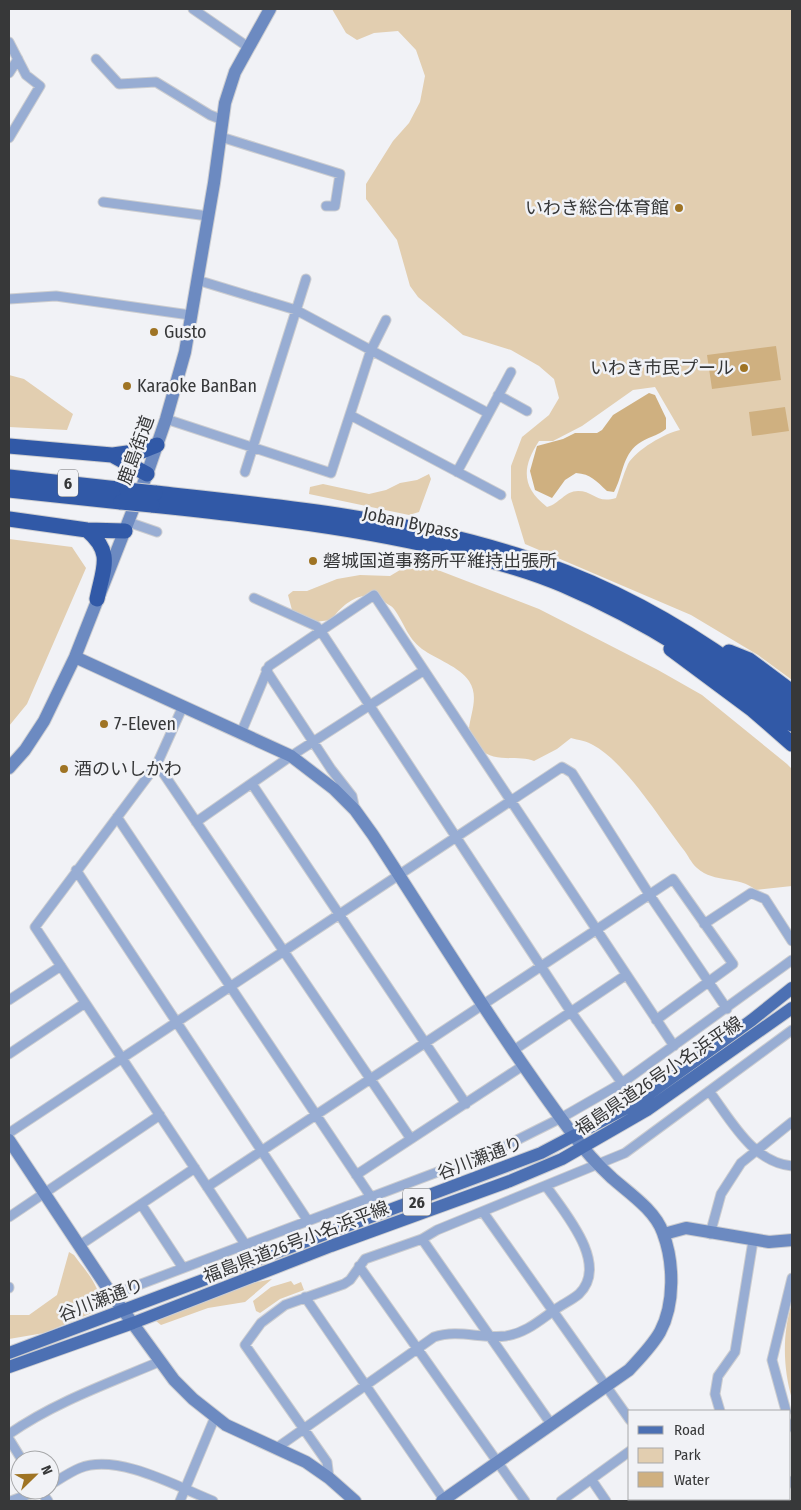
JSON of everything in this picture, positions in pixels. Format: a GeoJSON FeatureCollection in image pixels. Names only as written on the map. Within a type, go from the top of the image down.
{"type":"FeatureCollection","features":[{"type":"Feature","properties":{"kind":"highway"},"geometry":{"type":"LineString","coordinates":[[9,446],[112,455],[142,451],[157,445]]}},
{"type":"Feature","properties":{"kind":"highway"},"geometry":{"type":"LineString","coordinates":[[112,455],[147,474]]}},
{"type":"Feature","properties":{"kind":"highway","name":"Joban Bypass"},"geometry":{"type":"LineString","coordinates":[[9,477],[124,496]]}},
{"type":"Feature","properties":{"kind":"highway","name":"Joban Bypass"},"geometry":{"type":"LineString","coordinates":[[9,490],[124,496],[384,522],[498,550],[569,574],[624,599],[688,634],[738,667],[792,708]]}},
{"type":"Feature","properties":{"kind":"highway","name":"Joban Bypass"},"geometry":{"type":"LineString","coordinates":[[154,499],[414,541],[512,567],[562,585],[621,612],[680,644],[792,724]]}},
{"type":"Feature","properties":{"kind":"highway"},"geometry":{"type":"LineString","coordinates":[[9,519],[87,530],[126,526]]}},
{"type":"Feature","properties":{"kind":"highway"},"geometry":{"type":"LineString","coordinates":[[87,530],[100,541],[105,557],[97,599]]}},
{"type":"Feature","properties":{"kind":"highway"},"geometry":{"type":"LineString","coordinates":[[621,612],[753,710],[792,744]]}},
{"type":"Feature","properties":{"kind":"highway"},"geometry":{"type":"LineString","coordinates":[[688,634],[748,660],[792,692]]}},
{"type":"Feature","properties":{"kind":"main road","name":"谷川瀬通り"},"geometry":{"type":"LineString","coordinates":[[9,1353],[485,1176],[575,1137],[636,1103],[752,1020],[792,988]]}},
{"type":"Feature","properties":{"kind":"main road","name":"福島県道26号小名浜平線"},"geometry":{"type":"LineString","coordinates":[[9,1366],[134,1323],[313,1253],[510,1181],[584,1148],[647,1110],[792,1008]]}},
{"type":"Feature","properties":{"kind":"street"},"geometry":{"type":"LineString","coordinates":[[193,9],[248,48]]}},
{"type":"Feature","properties":{"kind":"street","name":"鹿島街道"},"geometry":{"type":"LineString","coordinates":[[9,768],[25,750],[44,721],[75,658],[147,474],[166,419],[185,352],[225,102],[235,72],[270,9]]}},
{"type":"Feature","properties":{"kind":"street"},"geometry":{"type":"LineString","coordinates":[[9,42],[26,75],[40,86],[9,138]]}},
{"type":"Feature","properties":{"kind":"street"},"geometry":{"type":"LineString","coordinates":[[9,73],[18,59]]}},
{"type":"Feature","properties":{"kind":"street"},"geometry":{"type":"LineString","coordinates":[[96,59],[119,84],[156,82],[210,116],[223,120]]}},
{"type":"Feature","properties":{"kind":"street"},"geometry":{"type":"LineString","coordinates":[[221,136],[340,174],[335,206],[326,206]]}},
{"type":"Feature","properties":{"kind":"street"},"geometry":{"type":"LineString","coordinates":[[103,202],[208,216]]}},
{"type":"Feature","properties":{"kind":"street"},"geometry":{"type":"LineString","coordinates":[[245,472],[306,279]]}},
{"type":"Feature","properties":{"kind":"street"},"geometry":{"type":"LineString","coordinates":[[197,280],[296,310],[488,413]]}},
{"type":"Feature","properties":{"kind":"street"},"geometry":{"type":"LineString","coordinates":[[9,299],[56,296],[190,314]]}},
{"type":"Feature","properties":{"kind":"street"},"geometry":{"type":"LineString","coordinates":[[166,419],[331,473],[371,350],[386,320]]}},
{"type":"Feature","properties":{"kind":"street"},"geometry":{"type":"LineString","coordinates":[[457,472],[511,372]]}},
{"type":"Feature","properties":{"kind":"street"},"geometry":{"type":"LineString","coordinates":[[498,395],[527,411]]}},
{"type":"Feature","properties":{"kind":"street"},"geometry":{"type":"LineString","coordinates":[[350,415],[501,495]]}},
{"type":"Feature","properties":{"kind":"street"},"geometry":{"type":"LineString","coordinates":[[126,526],[157,532]]}},
{"type":"Feature","properties":{"kind":"street"},"geometry":{"type":"LineString","coordinates":[[241,733],[266,670],[273,662],[374,595],[674,1046]]}},
{"type":"Feature","properties":{"kind":"street"},"geometry":{"type":"LineString","coordinates":[[254,598],[316,626],[320,630],[368,706],[457,836],[571,1012],[622,1083]]}},
{"type":"Feature","properties":{"kind":"street"},"geometry":{"type":"LineString","coordinates":[[75,658],[291,756],[316,773],[355,810],[561,1118],[600,1165],[651,1213],[664,1234],[670,1262],[671,1294],[660,1331],[629,1370],[444,1501],[305,1297]]}},
{"type":"Feature","properties":{"kind":"street"},"geometry":{"type":"LineString","coordinates":[[266,670],[352,796],[355,810]]}},
{"type":"Feature","properties":{"kind":"street"},"geometry":{"type":"LineString","coordinates":[[196,822],[291,756],[423,671]]}},
{"type":"Feature","properties":{"kind":"street"},"geometry":{"type":"LineString","coordinates":[[183,706],[156,764],[35,927],[245,1244]]}},
{"type":"Feature","properties":{"kind":"street"},"geometry":{"type":"LineString","coordinates":[[156,764],[411,1139]]}},
{"type":"Feature","properties":{"kind":"street"},"geometry":{"type":"LineString","coordinates":[[9,1133],[562,767],[567,769],[727,1009]]}},
{"type":"Feature","properties":{"kind":"street"},"geometry":{"type":"LineString","coordinates":[[252,784],[466,1104]]}},
{"type":"Feature","properties":{"kind":"street"},"geometry":{"type":"LineString","coordinates":[[117,816],[371,1197]]}},
{"type":"Feature","properties":{"kind":"street"},"geometry":{"type":"LineString","coordinates":[[76,870],[308,1221]]}},
{"type":"Feature","properties":{"kind":"street"},"geometry":{"type":"LineString","coordinates":[[207,1187],[672,879],[733,964],[656,1020]]}},
{"type":"Feature","properties":{"kind":"street"},"geometry":{"type":"LineString","coordinates":[[704,924],[751,893],[765,898],[792,941]]}},
{"type":"Feature","properties":{"kind":"street"},"geometry":{"type":"LineString","coordinates":[[112,1294],[501,1148],[561,1118],[622,1083],[727,1009],[792,960]]}},
{"type":"Feature","properties":{"kind":"street"},"geometry":{"type":"LineString","coordinates":[[9,1000],[61,966]]}},
{"type":"Feature","properties":{"kind":"street"},"geometry":{"type":"LineString","coordinates":[[514,1050],[626,975]]}},
{"type":"Feature","properties":{"kind":"street"},"geometry":{"type":"LineString","coordinates":[[9,1054],[85,1003]]}},
{"type":"Feature","properties":{"kind":"street"},"geometry":{"type":"LineString","coordinates":[[329,1478],[327,1462],[245,1345],[272,1313],[305,1297],[344,1284],[350,1280],[365,1259],[422,1239],[437,1230],[600,1165],[625,1153],[792,1030]]}},
{"type":"Feature","properties":{"kind":"street"},"geometry":{"type":"LineString","coordinates":[[356,1175],[524,1065]]}},
{"type":"Feature","properties":{"kind":"street"},"geometry":{"type":"LineString","coordinates":[[709,1090],[754,1150],[770,1160],[792,1166]]}},
{"type":"Feature","properties":{"kind":"street"},"geometry":{"type":"LineString","coordinates":[[9,1217],[160,1115]]}},
{"type":"Feature","properties":{"kind":"street"},"geometry":{"type":"LineString","coordinates":[[710,1234],[721,1194],[741,1163],[754,1150],[792,1122]]}},
{"type":"Feature","properties":{"kind":"street"},"geometry":{"type":"LineString","coordinates":[[9,1140],[124,1311],[161,1362],[193,1399],[215,1417],[306,1462],[329,1478],[355,1501]]}},
{"type":"Feature","properties":{"kind":"street"},"geometry":{"type":"LineString","coordinates":[[80,1245],[195,1168]]}},
{"type":"Feature","properties":{"kind":"street"},"geometry":{"type":"LineString","coordinates":[[278,1447],[434,1337],[446,1333],[491,1337],[524,1331],[579,1294],[587,1282],[590,1266],[588,1253],[578,1233],[546,1186]]}},
{"type":"Feature","properties":{"kind":"street"},"geometry":{"type":"LineString","coordinates":[[141,1204],[183,1268]]}},
{"type":"Feature","properties":{"kind":"street"},"geometry":{"type":"LineString","coordinates":[[483,1212],[628,1417]]}},
{"type":"Feature","properties":{"kind":"street"},"geometry":{"type":"LineString","coordinates":[[664,1234],[686,1228],[753,1241],[792,1240]]}},
{"type":"Feature","properties":{"kind":"street"},"geometry":{"type":"LineString","coordinates":[[422,1239],[551,1424]]}},
{"type":"Feature","properties":{"kind":"street"},"geometry":{"type":"LineString","coordinates":[[720,1410],[715,1394],[718,1376],[735,1352],[753,1241]]}},
{"type":"Feature","properties":{"kind":"street"},"geometry":{"type":"LineString","coordinates":[[359,1266],[525,1501]]}},
{"type":"Feature","properties":{"kind":"street"},"geometry":{"type":"LineString","coordinates":[[786,1410],[772,1360],[792,1278]]}},
{"type":"Feature","properties":{"kind":"street"},"geometry":{"type":"LineString","coordinates":[[9,1434],[40,1414],[65,1402],[161,1362]]}},
{"type":"Feature","properties":{"kind":"street"},"geometry":{"type":"LineString","coordinates":[[180,1501],[215,1417]]}},
{"type":"Feature","properties":{"kind":"street"},"geometry":{"type":"LineString","coordinates":[[9,1439],[16,1450]]}},
{"type":"Feature","properties":{"kind":"street"},"geometry":{"type":"LineString","coordinates":[[561,1501],[628,1452]]}},
{"type":"Feature","properties":{"kind":"street"},"geometry":{"type":"LineString","coordinates":[[60,1479],[81,1467],[105,1464],[134,1470],[213,1501]]}},
{"type":"Feature","properties":{"kind":"street"},"geometry":{"type":"LineString","coordinates":[[591,1479],[606,1501]]}},
{"type":"Feature","properties":{"kind":"green space"},"geometry":{"type":"Polygon","coordinates":[[[332,9],[792,9],[792,680],[758,655],[691,615],[525,544],[511,498],[511,466],[522,437],[549,415],[559,398],[554,379],[539,366],[511,350],[463,335],[418,297],[410,286],[397,240],[366,199],[366,184],[393,141],[409,123],[420,102],[425,76],[416,50],[398,31],[374,33],[357,40],[346,33],[332,9]],[[655,387],[633,390],[582,426],[553,441],[539,441],[529,459],[527,468],[527,476],[532,492],[547,507],[569,493],[578,491],[604,499],[616,498],[626,468],[637,453],[651,443],[680,430],[655,387]]]}},
{"type":"Feature","properties":{"kind":"green space"},"geometry":{"type":"Polygon","coordinates":[[[9,375],[24,379],[73,414],[67,430],[9,427],[9,375]]]}},
{"type":"Feature","properties":{"kind":"green space"},"geometry":{"type":"Polygon","coordinates":[[[429,474],[431,479],[419,512],[409,515],[309,494],[310,487],[323,484],[369,494],[386,490],[400,483],[417,480],[429,474]]]}},
{"type":"Feature","properties":{"kind":"green space"},"geometry":{"type":"Polygon","coordinates":[[[9,539],[72,547],[86,568],[27,704],[9,726],[9,539]]]}},
{"type":"Feature","properties":{"kind":"green space"},"geometry":{"type":"Polygon","coordinates":[[[430,567],[539,609],[658,670],[702,695],[787,764],[792,769],[792,886],[756,890],[742,882],[704,873],[693,864],[629,777],[605,753],[588,742],[571,738],[557,749],[534,761],[492,756],[486,753],[479,747],[469,728],[474,698],[469,681],[460,671],[422,649],[409,635],[398,614],[390,605],[374,597],[360,597],[347,603],[331,620],[314,622],[292,610],[288,595],[293,591],[307,591],[337,579],[360,575],[390,576],[400,570],[430,567]]]}},
{"type":"Feature","properties":{"kind":"green space"},"geometry":{"type":"Polygon","coordinates":[[[69,1252],[74,1255],[92,1279],[98,1292],[98,1305],[102,1307],[99,1310],[44,1333],[9,1339],[9,1315],[29,1315],[57,1295],[69,1252]]]}},
{"type":"Feature","properties":{"kind":"green space"},"geometry":{"type":"Polygon","coordinates":[[[272,1279],[245,1302],[208,1308],[161,1325],[156,1321],[244,1285],[272,1279]]]}},
{"type":"Feature","properties":{"kind":"green space"},"geometry":{"type":"Polygon","coordinates":[[[291,1281],[294,1285],[301,1282],[304,1290],[280,1299],[260,1313],[256,1311],[253,1301],[271,1287],[291,1281]]]}},
{"type":"Feature","properties":{"kind":"green space"},"geometry":{"type":"Polygon","coordinates":[[[792,1303],[792,1399],[785,1363],[785,1339],[792,1303]]]}},
{"type":"Feature","properties":{"kind":"water","name":"いわき市民プール"},"geometry":{"type":"Polygon","coordinates":[[[776,346],[781,380],[712,389],[707,355],[776,346]]]}},
{"type":"Feature","properties":{"kind":"water"},"geometry":{"type":"Polygon","coordinates":[[[649,393],[655,395],[666,418],[666,429],[641,442],[633,449],[626,460],[614,492],[607,491],[590,476],[576,473],[565,480],[552,498],[535,490],[530,471],[537,446],[563,439],[575,433],[597,433],[602,430],[613,415],[649,393]]]}},
{"type":"Feature","properties":{"kind":"water"},"geometry":{"type":"Polygon","coordinates":[[[785,407],[789,431],[752,436],[749,412],[785,407]]]}},
{"type":"Feature","properties":{"kind":"place","name":"いわき総合体育館"},"geometry":{"type":"Point","coordinates":[679,208]}},
{"type":"Feature","properties":{"kind":"place","name":"Gusto"},"geometry":{"type":"Point","coordinates":[154,332]}},
{"type":"Feature","properties":{"kind":"place","name":"いわき市民プール"},"geometry":{"type":"Point","coordinates":[744,368]}},
{"type":"Feature","properties":{"kind":"place","name":"Karaoke BanBan"},"geometry":{"type":"Point","coordinates":[127,386]}},
{"type":"Feature","properties":{"kind":"place","name":"磐城国道事務所平維持出張所"},"geometry":{"type":"Point","coordinates":[313,561]}},
{"type":"Feature","properties":{"kind":"place","name":"7-Eleven"},"geometry":{"type":"Point","coordinates":[104,724]}},
{"type":"Feature","properties":{"kind":"place","name":"酒のいしかわ"},"geometry":{"type":"Point","coordinates":[64,769]}}]}
